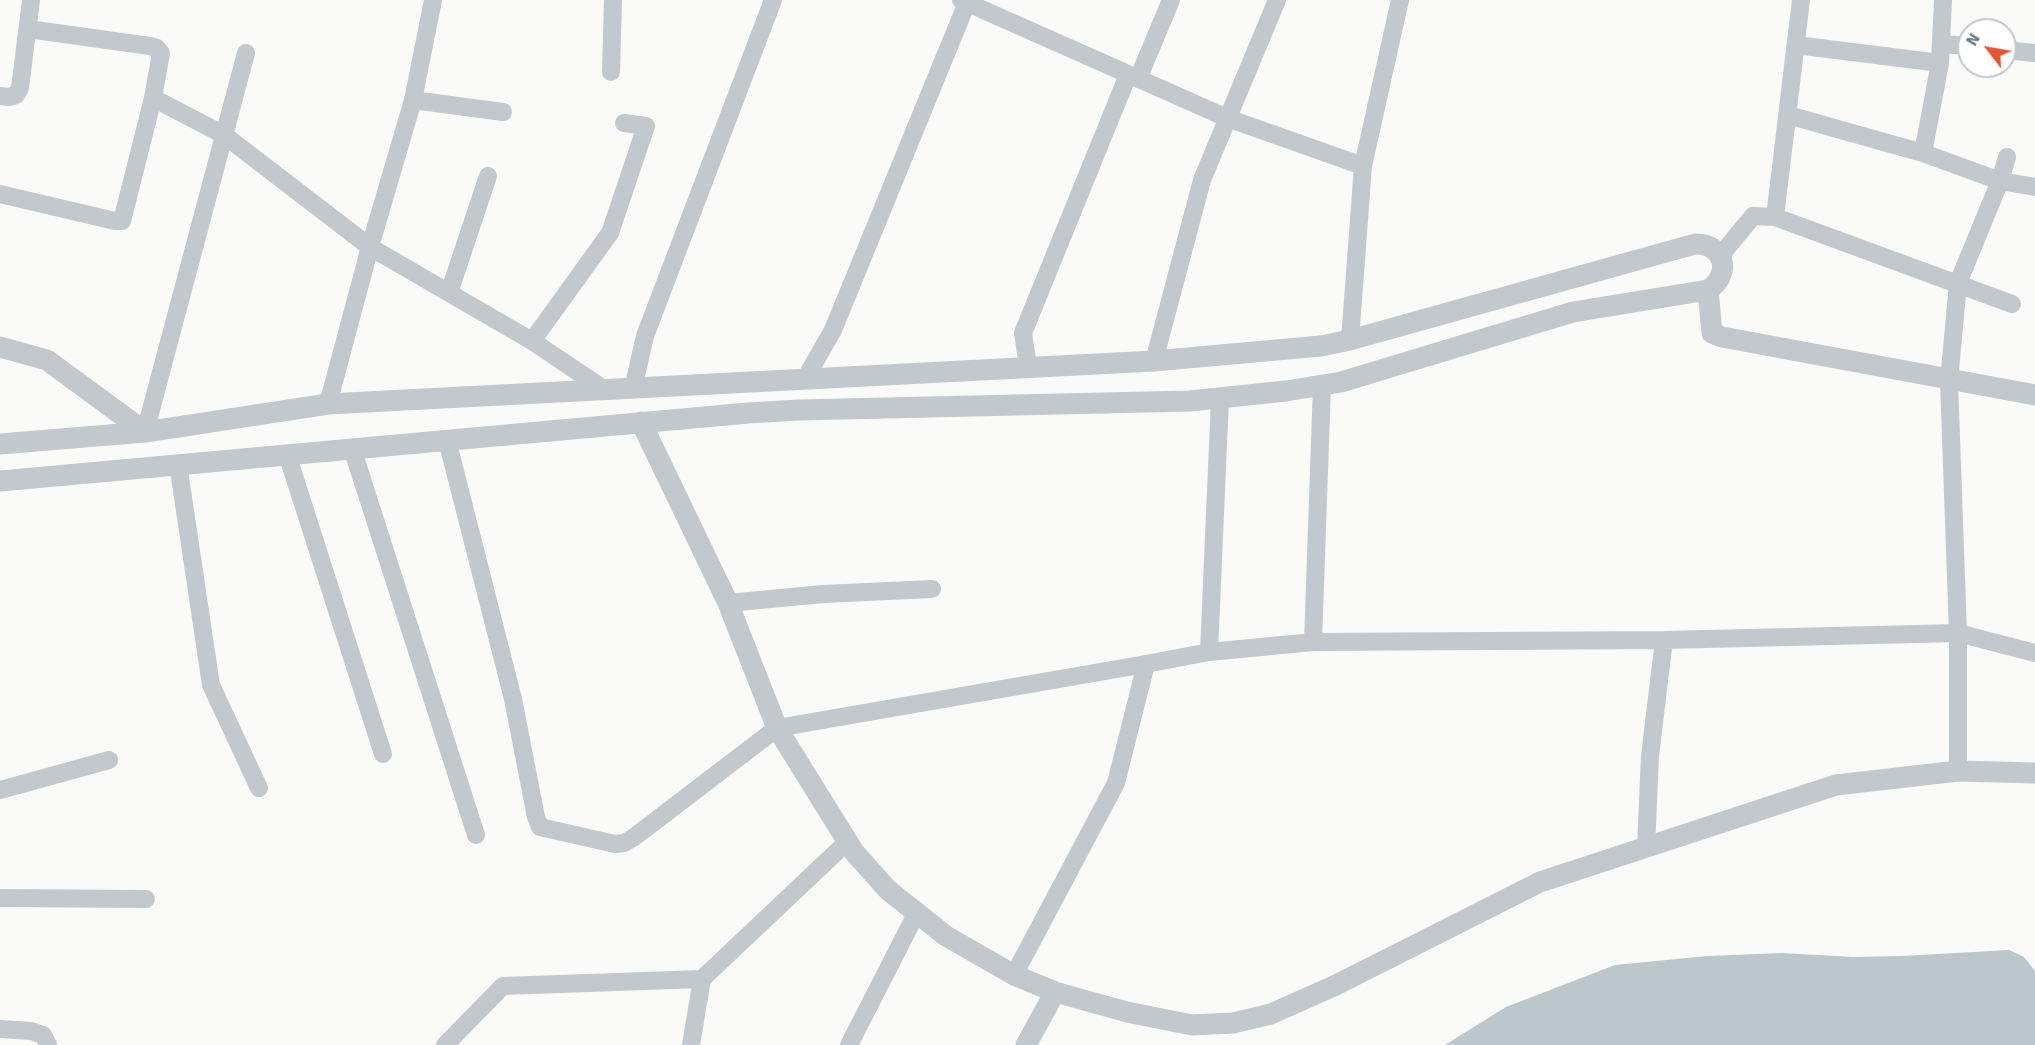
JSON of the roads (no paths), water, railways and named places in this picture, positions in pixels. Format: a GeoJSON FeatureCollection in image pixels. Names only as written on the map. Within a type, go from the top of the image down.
{"type":"FeatureCollection","features":[{"type":"Feature","properties":{"kind":"street"},"geometry":{"type":"LineString","coordinates":[[0,96],[9,98],[16,96],[20,88],[31,0]]}},
{"type":"Feature","properties":{"kind":"street"},"geometry":{"type":"LineString","coordinates":[[328,404],[370,247],[413,100],[433,0]]}},
{"type":"Feature","properties":{"kind":"street"},"geometry":{"type":"LineString","coordinates":[[611,72],[613,0]]}},
{"type":"Feature","properties":{"kind":"street"},"geometry":{"type":"LineString","coordinates":[[633,389],[645,336],[773,0]]}},
{"type":"Feature","properties":{"kind":"street"},"geometry":{"type":"LineString","coordinates":[[1028,368],[1023,333],[1133,77],[1171,0]]}},
{"type":"Feature","properties":{"kind":"street"},"geometry":{"type":"LineString","coordinates":[[1154,361],[1202,180],[1277,0]]}},
{"type":"Feature","properties":{"kind":"street"},"geometry":{"type":"LineString","coordinates":[[1775,217],[1801,0]]}},
{"type":"Feature","properties":{"kind":"street"},"geometry":{"type":"LineString","coordinates":[[1923,153],[1940,63],[1943,0]]}},
{"type":"Feature","properties":{"kind":"street"},"geometry":{"type":"LineString","coordinates":[[806,379],[833,330],[966,1],[1227,118],[1363,166]]}},
{"type":"Feature","properties":{"kind":"street"},"geometry":{"type":"LineString","coordinates":[[1350,340],[1363,166],[1396,1]]}},
{"type":"Feature","properties":{"kind":"street"},"geometry":{"type":"LineString","coordinates":[[0,194],[115,221],[122,220],[126,214],[161,53],[157,48],[28,29]]}},
{"type":"Feature","properties":{"kind":"street"},"geometry":{"type":"LineString","coordinates":[[1941,44],[1957,45]]}},
{"type":"Feature","properties":{"kind":"street"},"geometry":{"type":"LineString","coordinates":[[1796,45],[1940,63]]}},
{"type":"Feature","properties":{"kind":"street"},"geometry":{"type":"LineString","coordinates":[[2017,51],[2035,52]]}},
{"type":"Feature","properties":{"kind":"street"},"geometry":{"type":"LineString","coordinates":[[145,432],[246,53]]}},
{"type":"Feature","properties":{"kind":"street"},"geometry":{"type":"LineString","coordinates":[[153,98],[224,135],[370,247],[532,340],[605,390]]}},
{"type":"Feature","properties":{"kind":"street"},"geometry":{"type":"LineString","coordinates":[[413,100],[503,112]]}},
{"type":"Feature","properties":{"kind":"street"},"geometry":{"type":"LineString","coordinates":[[1788,115],[1923,153],[2000,182],[2035,187]]}},
{"type":"Feature","properties":{"kind":"street"},"geometry":{"type":"LineString","coordinates":[[532,340],[610,233],[646,126],[624,123]]}},
{"type":"Feature","properties":{"kind":"street"},"geometry":{"type":"LineString","coordinates":[[1958,771],[1958,633],[1949,381],[1958,283],[2000,182],[2007,157]]}},
{"type":"Feature","properties":{"kind":"street"},"geometry":{"type":"LineString","coordinates":[[449,293],[488,176]]}},
{"type":"Feature","properties":{"kind":"street"},"geometry":{"type":"LineString","coordinates":[[1720,256],[1754,216],[1775,217],[2012,304]]}},
{"type":"Feature","properties":{"kind":"street"},"geometry":{"type":"LineString","coordinates":[[0,444],[145,432],[328,404],[1154,361],[1321,346],[1350,340],[1695,244],[1712,248],[1720,256],[1723,268],[1719,281],[1708,290],[1573,312],[1341,382],[1220,399],[748,413],[0,481]]}},
{"type":"Feature","properties":{"kind":"street"},"geometry":{"type":"LineString","coordinates":[[1708,290],[1712,333],[1722,337],[1949,381],[2035,395]]}},
{"type":"Feature","properties":{"kind":"street"},"geometry":{"type":"LineString","coordinates":[[0,347],[47,360],[145,432]]}},
{"type":"Feature","properties":{"kind":"street"},"geometry":{"type":"LineString","coordinates":[[748,381],[748,413]]}},
{"type":"Feature","properties":{"kind":"street"},"geometry":{"type":"LineString","coordinates":[[1313,642],[1322,385]]}},
{"type":"Feature","properties":{"kind":"street"},"geometry":{"type":"LineString","coordinates":[[1209,652],[1220,399]]}},
{"type":"Feature","properties":{"kind":"street"},"geometry":{"type":"LineString","coordinates":[[641,422],[728,603],[777,728],[847,842],[888,890],[946,936],[1014,975],[1055,992],[1127,1012],[1192,1025],[1233,1023],[1271,1014],[1336,985],[1540,882],[1836,785],[1958,771],[2035,773]]}},
{"type":"Feature","properties":{"kind":"street"},"geometry":{"type":"LineString","coordinates":[[447,440],[513,699],[536,817],[540,827],[615,844],[624,843],[777,728],[1209,652],[1313,642],[1664,640],[1958,633],[2035,653]]}},
{"type":"Feature","properties":{"kind":"street"},"geometry":{"type":"LineString","coordinates":[[352,448],[476,835]]}},
{"type":"Feature","properties":{"kind":"street"},"geometry":{"type":"LineString","coordinates":[[287,454],[383,754]]}},
{"type":"Feature","properties":{"kind":"street"},"geometry":{"type":"LineString","coordinates":[[178,464],[212,685],[259,788]]}},
{"type":"Feature","properties":{"kind":"street"},"geometry":{"type":"LineString","coordinates":[[728,603],[823,594],[932,589]]}},
{"type":"Feature","properties":{"kind":"street"},"geometry":{"type":"LineString","coordinates":[[1646,848],[1650,756],[1664,640]]}},
{"type":"Feature","properties":{"kind":"street"},"geometry":{"type":"LineString","coordinates":[[1014,975],[1116,783],[1146,664]]}},
{"type":"Feature","properties":{"kind":"street"},"geometry":{"type":"LineString","coordinates":[[0,790],[109,760]]}},
{"type":"Feature","properties":{"kind":"street"},"geometry":{"type":"LineString","coordinates":[[691,1045],[702,979],[847,842]]}},
{"type":"Feature","properties":{"kind":"street"},"geometry":{"type":"LineString","coordinates":[[0,898],[146,899]]}},
{"type":"Feature","properties":{"kind":"street"},"geometry":{"type":"LineString","coordinates":[[849,1045],[917,912]]}},
{"type":"Feature","properties":{"kind":"street"},"geometry":{"type":"LineString","coordinates":[[445,1045],[503,986],[702,979]]}},
{"type":"Feature","properties":{"kind":"street"},"geometry":{"type":"LineString","coordinates":[[1026,1045],[1055,992]]}},
{"type":"Feature","properties":{"kind":"street"},"geometry":{"type":"LineString","coordinates":[[0,1029],[31,1031],[43,1035],[48,1045]]}}]}
